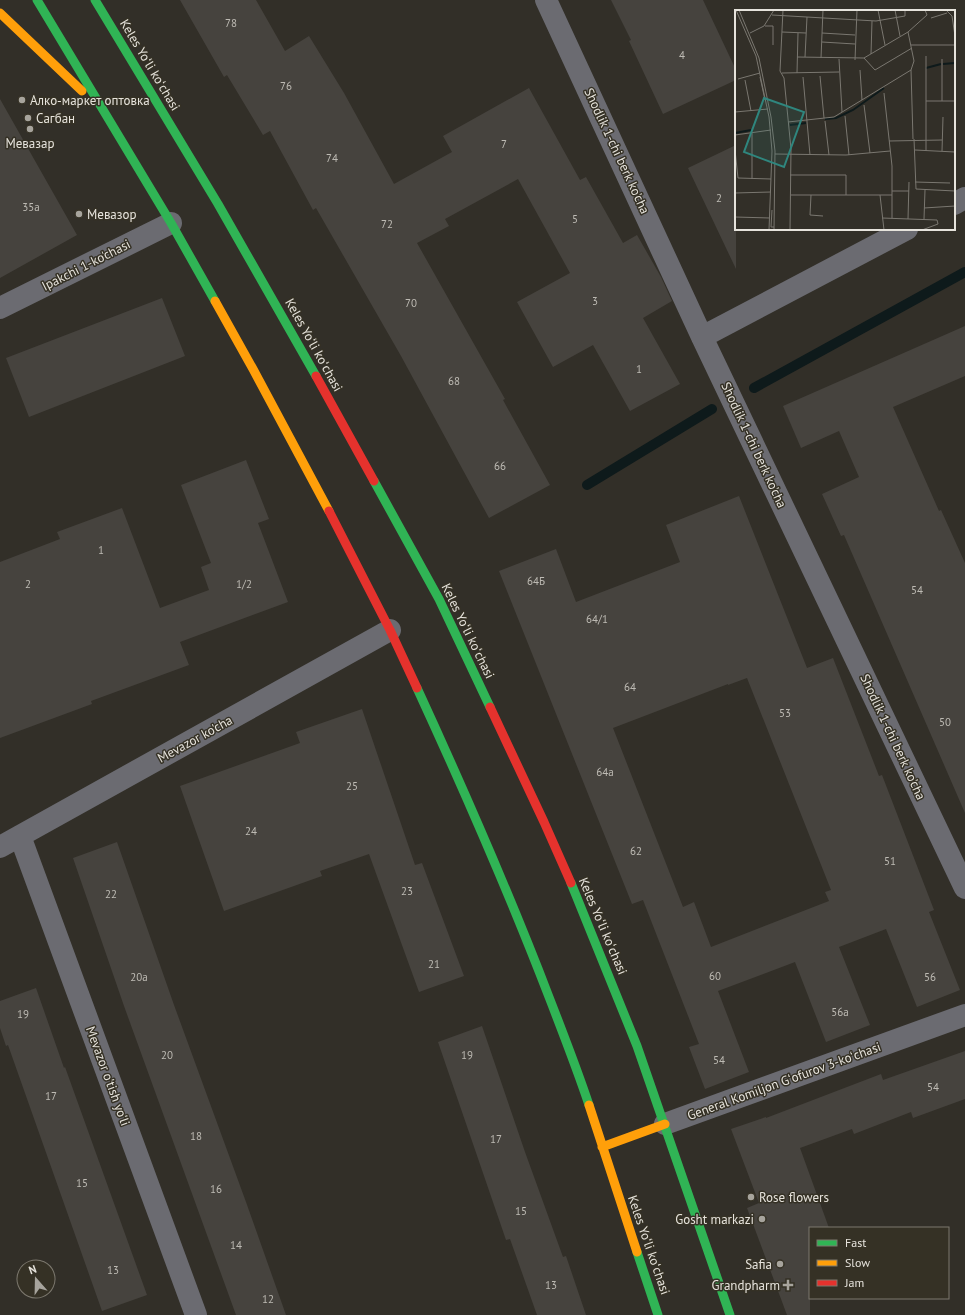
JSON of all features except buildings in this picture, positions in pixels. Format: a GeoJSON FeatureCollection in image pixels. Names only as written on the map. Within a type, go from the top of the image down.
{"type":"FeatureCollection","features":[{"type":"Feature","properties":{"kind":"main road","name":"Keles Yoʻli koʻchasi"},"geometry":{"type":"LineString","coordinates":[[37,0],[171,222],[312,478],[390,630],[457,776],[521,925],[579,1076],[658,1315]]}},
{"type":"Feature","properties":{"kind":"main road","name":"Keles Yoʻli koʻchasi"},"geometry":{"type":"LineString","coordinates":[[95,0],[218,204],[301,348],[439,599],[506,738],[576,895],[637,1046],[730,1315]]}},
{"type":"Feature","properties":{"kind":"main road"},"geometry":{"type":"LineString","coordinates":[[0,13],[101,108]]}},
{"type":"Feature","properties":{"kind":"main road","name":"General Komiljon Gʻofurov 3-koʻchasi"},"geometry":{"type":"LineString","coordinates":[[602,1147],[665,1124]]}},
{"type":"Feature","properties":{"kind":"street","name":"Shodlik 1-chi berk ko'cha"},"geometry":{"type":"LineString","coordinates":[[546,0],[702,336],[965,888]]}},
{"type":"Feature","properties":{"kind":"street"},"geometry":{"type":"LineString","coordinates":[[955,203],[965,198]]}},
{"type":"Feature","properties":{"kind":"street","name":"Ipakchi 1-ko'chasi"},"geometry":{"type":"LineString","coordinates":[[0,308],[171,222]]}},
{"type":"Feature","properties":{"kind":"street"},"geometry":{"type":"LineString","coordinates":[[702,336],[905,230]]}},
{"type":"Feature","properties":{"kind":"street","name":"Mevazor ko'cha"},"geometry":{"type":"LineString","coordinates":[[0,847],[390,630]]}},
{"type":"Feature","properties":{"kind":"street","name":"Mevazor o'tish yo'li"},"geometry":{"type":"LineString","coordinates":[[20,836],[196,1315]]}},
{"type":"Feature","properties":{"kind":"street","name":"General Komiljon Gʻofurov 3-koʻchasi"},"geometry":{"type":"LineString","coordinates":[[665,1124],[965,1015]]}},
{"type":"Feature","properties":{"kind":"waterway"},"geometry":{"type":"LineString","coordinates":[[754,388],[965,272]]}},
{"type":"Feature","properties":{"kind":"waterway"},"geometry":{"type":"LineString","coordinates":[[587,485],[712,409]]}},
{"type":"Feature","properties":{"kind":"traffic: fast"},"geometry":{"type":"LineString","coordinates":[[37,0],[171,223],[215,301]]}},
{"type":"Feature","properties":{"kind":"traffic: fast"},"geometry":{"type":"LineString","coordinates":[[95,0],[218,204],[316,376]]}},
{"type":"Feature","properties":{"kind":"traffic: fast"},"geometry":{"type":"LineString","coordinates":[[374,481],[439,599],[490,707]]}},
{"type":"Feature","properties":{"kind":"traffic: fast"},"geometry":{"type":"LineString","coordinates":[[417,688],[502,880],[565,1038],[589,1105]]}},
{"type":"Feature","properties":{"kind":"traffic: fast"},"geometry":{"type":"LineString","coordinates":[[571,883],[637,1046],[730,1315]]}},
{"type":"Feature","properties":{"kind":"traffic: fast"},"geometry":{"type":"LineString","coordinates":[[637,1252],[658,1315]]}},
{"type":"Feature","properties":{"kind":"traffic: slow"},"geometry":{"type":"LineString","coordinates":[[0,13],[82,91]]}},
{"type":"Feature","properties":{"kind":"traffic: slow"},"geometry":{"type":"LineString","coordinates":[[215,301],[329,511]]}},
{"type":"Feature","properties":{"kind":"traffic: slow"},"geometry":{"type":"LineString","coordinates":[[589,1105],[637,1252]]}},
{"type":"Feature","properties":{"kind":"traffic: slow"},"geometry":{"type":"LineString","coordinates":[[602,1147],[665,1124]]}},
{"type":"Feature","properties":{"kind":"traffic: jam"},"geometry":{"type":"LineString","coordinates":[[316,376],[374,481]]}},
{"type":"Feature","properties":{"kind":"traffic: jam"},"geometry":{"type":"LineString","coordinates":[[329,511],[390,630],[417,688]]}},
{"type":"Feature","properties":{"kind":"traffic: jam"},"geometry":{"type":"LineString","coordinates":[[490,707],[571,883]]}},
{"type":"Feature","properties":{"kind":"place","name":"Алко-маркет оптовка"},"geometry":{"type":"Point","coordinates":[22,100]}},
{"type":"Feature","properties":{"kind":"place","name":"Сагбан"},"geometry":{"type":"Point","coordinates":[28,118]}},
{"type":"Feature","properties":{"kind":"place","name":"Мевазар"},"geometry":{"type":"Point","coordinates":[30,129]}},
{"type":"Feature","properties":{"kind":"place","name":"Мевазор"},"geometry":{"type":"Point","coordinates":[79,214]}},
{"type":"Feature","properties":{"kind":"place","name":"Rose flowers"},"geometry":{"type":"Point","coordinates":[751,1197]}},
{"type":"Feature","properties":{"kind":"place","name":"Gosht markazi"},"geometry":{"type":"Point","coordinates":[762,1219]}},
{"type":"Feature","properties":{"kind":"place","name":"Safia"},"geometry":{"type":"Point","coordinates":[780,1264]}},
{"type":"Feature","properties":{"kind":"place","name":"Grandpharm"},"geometry":{"type":"Point","coordinates":[788,1285]}}]}
